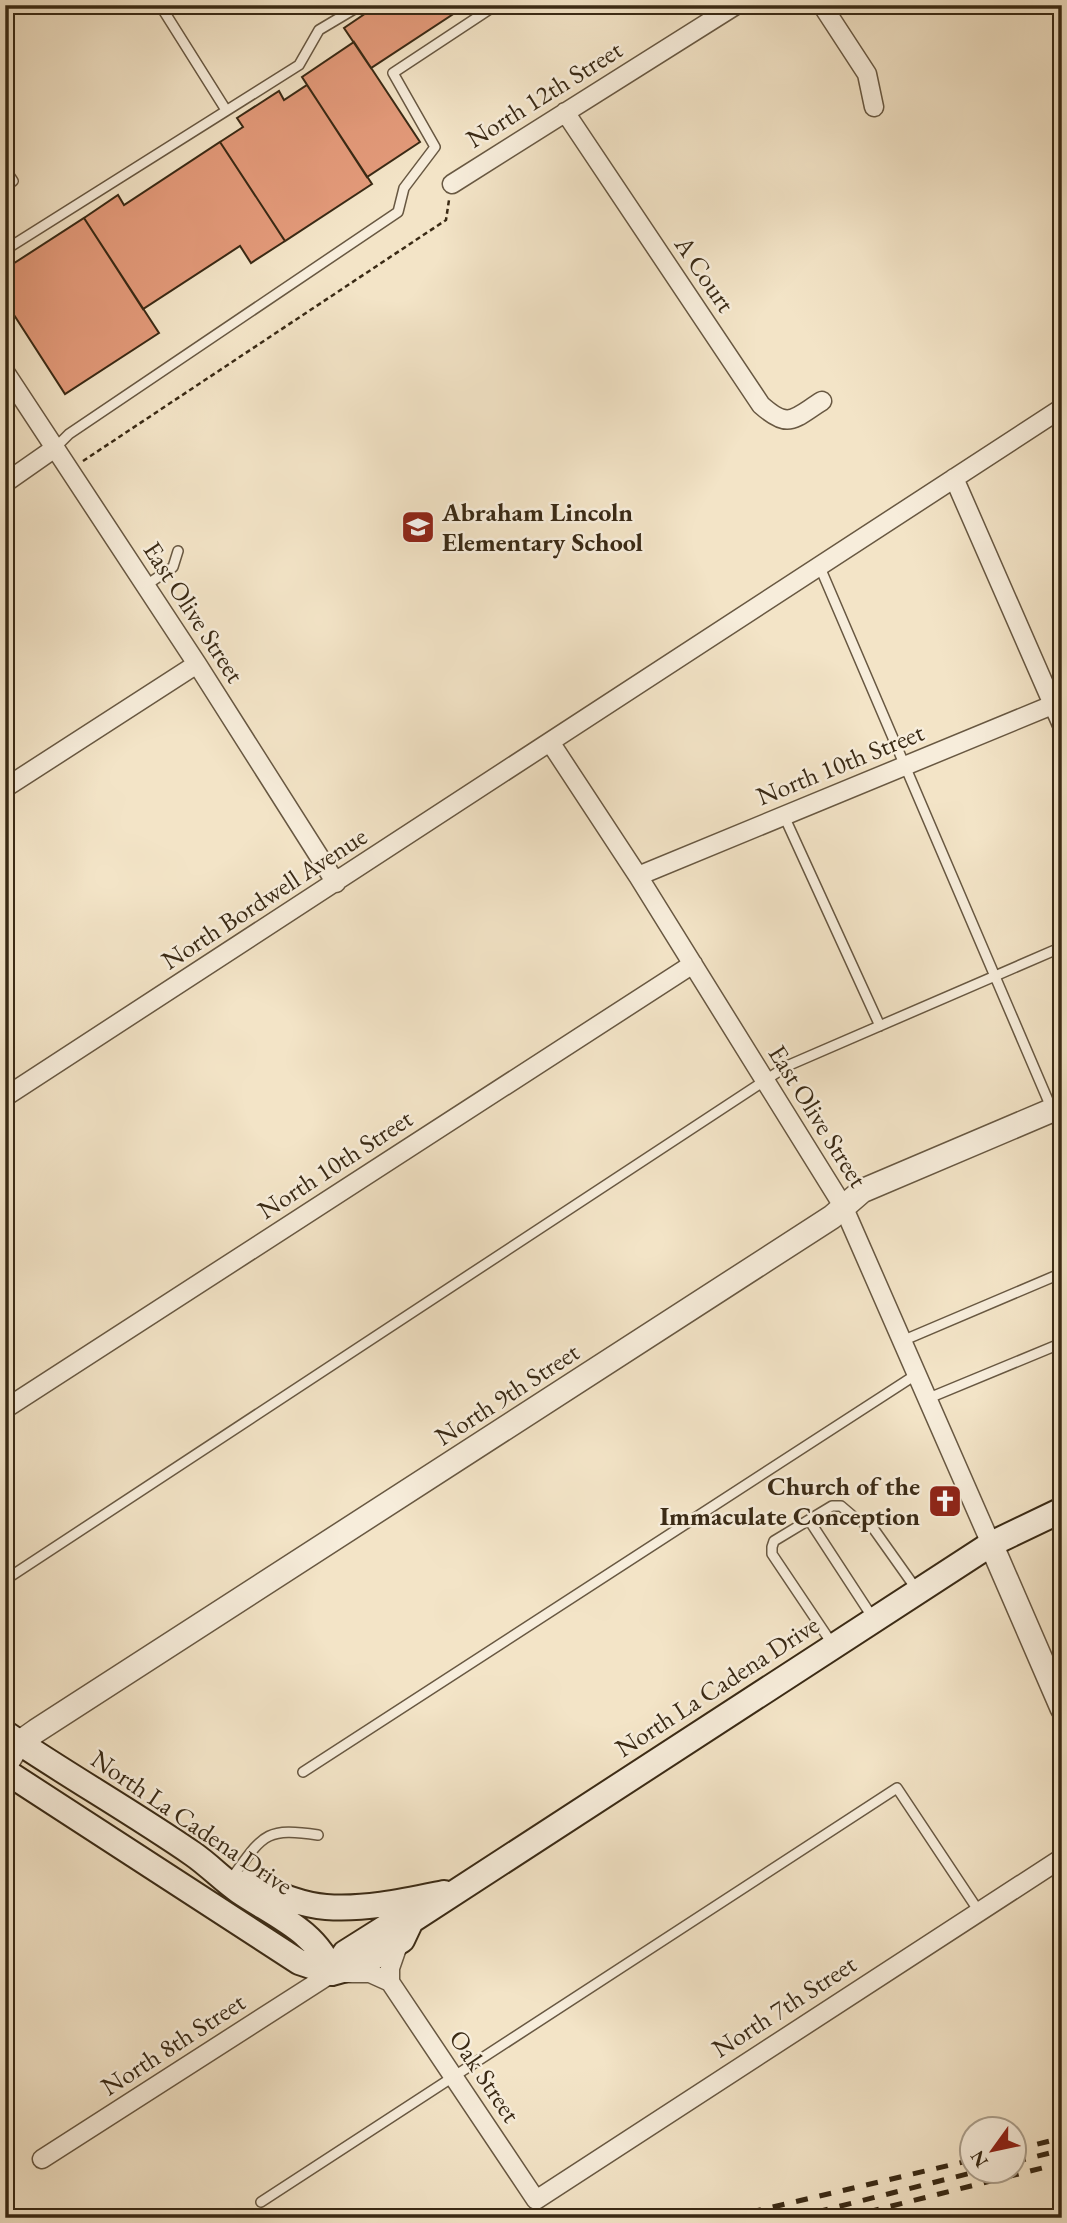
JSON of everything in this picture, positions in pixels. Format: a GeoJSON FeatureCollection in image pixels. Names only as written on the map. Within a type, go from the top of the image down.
{"type":"FeatureCollection","features":[{"type":"Feature","properties":{"kind":"main road","name":"North La Cadena Drive"},"geometry":{"type":"LineString","coordinates":[[332,1973],[345,1953],[391,1924],[405,1931],[458,1890],[991,1544],[1062,1510]]}},
{"type":"Feature","properties":{"kind":"main road","name":"North La Cadena Drive"},"geometry":{"type":"LineString","coordinates":[[12,1738],[195,1856],[238,1891],[272,1911],[316,1943],[326,1956],[332,1973]]}},
{"type":"Feature","properties":{"kind":"main road"},"geometry":{"type":"LineString","coordinates":[[5,1772],[299,1962],[332,1973]]}},
{"type":"Feature","properties":{"kind":"main road"},"geometry":{"type":"LineString","coordinates":[[195,1856],[280,1896],[324,1907],[369,1907],[458,1890]]}},
{"type":"Feature","properties":{"kind":"street","name":"North 12th Street"},"geometry":{"type":"LineString","coordinates":[[452,184],[736,5]]}},
{"type":"Feature","properties":{"kind":"street"},"geometry":{"type":"LineString","coordinates":[[822,5],[867,74],[874,107]]}},
{"type":"Feature","properties":{"kind":"street","name":"A Court"},"geometry":{"type":"LineString","coordinates":[[565,112],[761,405],[777,420],[791,420],[822,401]]}},
{"type":"Feature","properties":{"kind":"street","name":"East Olive Street"},"geometry":{"type":"LineString","coordinates":[[5,372],[197,664],[336,883]]}},
{"type":"Feature","properties":{"kind":"street","name":"North Bordwell Avenue"},"geometry":{"type":"LineString","coordinates":[[5,1097],[1062,408]]}},
{"type":"Feature","properties":{"kind":"street"},"geometry":{"type":"LineString","coordinates":[[5,483],[55,448]]}},
{"type":"Feature","properties":{"kind":"street"},"geometry":{"type":"LineString","coordinates":[[954,478],[1058,703],[1062,725]]}},
{"type":"Feature","properties":{"kind":"street"},"geometry":{"type":"LineString","coordinates":[[5,788],[197,664]]}},
{"type":"Feature","properties":{"kind":"street","name":"North 10th Street"},"geometry":{"type":"LineString","coordinates":[[638,876],[1058,703]]}},
{"type":"Feature","properties":{"kind":"street","name":"East Olive Street"},"geometry":{"type":"LineString","coordinates":[[550,742],[638,876],[844,1206],[991,1544]]}},
{"type":"Feature","properties":{"kind":"street","name":"North 10th Street"},"geometry":{"type":"LineString","coordinates":[[5,1409],[693,964]]}},
{"type":"Feature","properties":{"kind":"street","name":"North 9th Street"},"geometry":{"type":"LineString","coordinates":[[5,1766],[12,1738],[832,1217],[862,1191],[1057,1108]]}},
{"type":"Feature","properties":{"kind":"street"},"geometry":{"type":"LineString","coordinates":[[991,1544],[1062,1708]]}},
{"type":"Feature","properties":{"kind":"street","name":"North 7th Street"},"geometry":{"type":"LineString","coordinates":[[536,2200],[978,1910],[1062,1858]]}},
{"type":"Feature","properties":{"kind":"street"},"geometry":{"type":"LineString","coordinates":[[332,1973],[370,1973],[390,1982],[390,1968],[405,1931]]}},
{"type":"Feature","properties":{"kind":"street","name":"North 8th Street"},"geometry":{"type":"LineString","coordinates":[[42,2159],[332,1973]]}},
{"type":"Feature","properties":{"kind":"street","name":"Oak Street"},"geometry":{"type":"LineString","coordinates":[[390,1982],[536,2200]]}},
{"type":"Feature","properties":{"kind":"lane"},"geometry":{"type":"LineString","coordinates":[[160,5],[226,110]]}},
{"type":"Feature","properties":{"kind":"lane"},"geometry":{"type":"LineString","coordinates":[[5,250],[299,65],[319,30],[361,5]]}},
{"type":"Feature","properties":{"kind":"lane"},"geometry":{"type":"LineString","coordinates":[[55,448],[69,433],[398,212],[404,188],[435,147],[393,73],[496,5]]}},
{"type":"Feature","properties":{"kind":"lane"},"geometry":{"type":"LineString","coordinates":[[5,169],[13,181],[5,187]]}},
{"type":"Feature","properties":{"kind":"lane"},"geometry":{"type":"LineString","coordinates":[[145,586],[173,567],[178,551]]}},
{"type":"Feature","properties":{"kind":"lane"},"geometry":{"type":"LineString","coordinates":[[819,565],[995,976],[1057,1108],[1062,1133]]}},
{"type":"Feature","properties":{"kind":"lane"},"geometry":{"type":"LineString","coordinates":[[784,816],[880,1026]]}},
{"type":"Feature","properties":{"kind":"lane"},"geometry":{"type":"LineString","coordinates":[[5,1580],[787,1066],[1062,947]]}},
{"type":"Feature","properties":{"kind":"lane"},"geometry":{"type":"LineString","coordinates":[[902,1341],[1062,1273]]}},
{"type":"Feature","properties":{"kind":"lane"},"geometry":{"type":"LineString","coordinates":[[929,1398],[1062,1343]]}},
{"type":"Feature","properties":{"kind":"lane"},"geometry":{"type":"LineString","coordinates":[[303,1772],[917,1374]]}},
{"type":"Feature","properties":{"kind":"lane"},"geometry":{"type":"LineString","coordinates":[[834,1646],[772,1554],[774,1541],[832,1506],[841,1506],[877,1532],[918,1591]]}},
{"type":"Feature","properties":{"kind":"lane"},"geometry":{"type":"LineString","coordinates":[[809,1520],[874,1620]]}},
{"type":"Feature","properties":{"kind":"lane"},"geometry":{"type":"LineString","coordinates":[[261,2202],[897,1788],[978,1910]]}},
{"type":"Feature","properties":{"kind":"lane"},"geometry":{"type":"LineString","coordinates":[[234,1875],[257,1842],[270,1834],[291,1831],[318,1835]]}},
{"type":"Feature","properties":{"kind":"path"},"geometry":{"type":"LineString","coordinates":[[69,471],[446,220],[452,184]]}},
{"type":"Feature","properties":{"kind":"building"},"geometry":{"type":"Polygon","coordinates":[[[378,5],[467,5],[371,68],[344,28],[378,5]]]}},
{"type":"Feature","properties":{"kind":"building"},"geometry":{"type":"Polygon","coordinates":[[[354,42],[420,142],[367,177],[302,77],[354,42]]]}},
{"type":"Feature","properties":{"kind":"building"},"geometry":{"type":"Polygon","coordinates":[[[307,85],[372,184],[285,241],[220,142],[243,127],[237,118],[279,91],[284,100],[307,85]]]}},
{"type":"Feature","properties":{"kind":"building"},"geometry":{"type":"Polygon","coordinates":[[[220,142],[285,241],[251,263],[240,246],[143,309],[84,218],[118,195],[124,205],[220,142]]]}},
{"type":"Feature","properties":{"kind":"building"},"geometry":{"type":"Polygon","coordinates":[[[84,218],[159,333],[65,394],[5,301],[5,269],[84,218]]]}},
{"type":"Feature","properties":{"kind":"railway"},"geometry":{"type":"LineString","coordinates":[[1028,2146],[1062,2138]]}},
{"type":"Feature","properties":{"kind":"railway"},"geometry":{"type":"LineString","coordinates":[[1028,2158],[1062,2150]]}},
{"type":"Feature","properties":{"kind":"railway"},"geometry":{"type":"LineString","coordinates":[[726,2218],[958,2163]]}},
{"type":"Feature","properties":{"kind":"railway"},"geometry":{"type":"LineString","coordinates":[[844,2218],[1062,2163]]}},
{"type":"Feature","properties":{"kind":"railway"},"geometry":{"type":"LineString","coordinates":[[793,2218],[958,2176]]}},
{"type":"Feature","properties":{"kind":"place","name":"Abraham Lincoln Elementary School"},"geometry":{"type":"Point","coordinates":[418,527]}},
{"type":"Feature","properties":{"kind":"place","name":"Church of the Immaculate Conception"},"geometry":{"type":"Point","coordinates":[945,1501]}}]}
